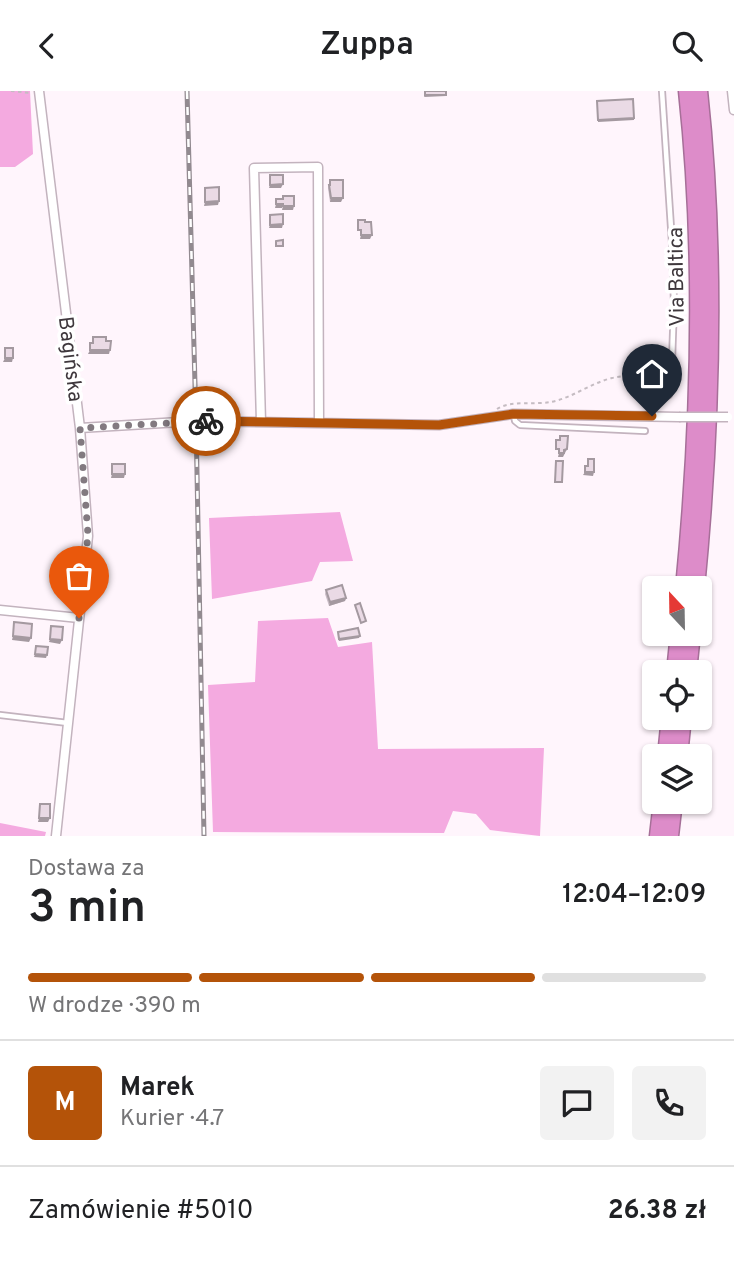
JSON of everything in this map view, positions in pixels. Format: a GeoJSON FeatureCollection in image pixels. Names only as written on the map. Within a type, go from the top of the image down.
{"type":"FeatureCollection","features":[{"type":"Feature","properties":{"kind":"highway","name":"Via Baltica"},"geometry":{"type":"LineString","coordinates":[[685,576],[696,440],[698,331],[697,239],[687,91]]}},
{"type":"Feature","properties":{"kind":"highway","name":"Via Baltica"},"geometry":{"type":"LineString","coordinates":[[697,576],[707,451],[711,344],[709,226],[699,91]]}},
{"type":"Feature","properties":{"kind":"highway"},"geometry":{"type":"LineString","coordinates":[[658,836],[661,814]]}},
{"type":"Feature","properties":{"kind":"highway"},"geometry":{"type":"LineString","coordinates":[[670,836],[673,814]]}},
{"type":"Feature","properties":{"kind":"street"},"geometry":{"type":"LineString","coordinates":[[733,91],[734,110]]}},
{"type":"Feature","properties":{"kind":"street","name":"Bagińska"},"geometry":{"type":"LineString","coordinates":[[39,93],[80,428],[88,535],[56,836]]}},
{"type":"Feature","properties":{"kind":"street"},"geometry":{"type":"LineString","coordinates":[[261,422],[254,168],[318,167],[319,423]]}},
{"type":"Feature","properties":{"kind":"street"},"geometry":{"type":"LineString","coordinates":[[80,428],[196,421],[439,425],[513,414],[731,417]]}},
{"type":"Feature","properties":{"kind":"street"},"geometry":{"type":"LineString","coordinates":[[0,610],[79,618]]}},
{"type":"Feature","properties":{"kind":"lane"},"geometry":{"type":"LineString","coordinates":[[659,401],[669,395],[671,389],[674,304],[673,243],[663,91]]}},
{"type":"Feature","properties":{"kind":"lane"},"geometry":{"type":"LineString","coordinates":[[513,414],[514,421],[520,425],[645,431]]}},
{"type":"Feature","properties":{"kind":"lane"},"geometry":{"type":"LineString","coordinates":[[0,715],[68,723]]}},
{"type":"Feature","properties":{"kind":"path"},"geometry":{"type":"LineString","coordinates":[[11,91],[39,93]]}},
{"type":"Feature","properties":{"kind":"path"},"geometry":{"type":"LineString","coordinates":[[494,417],[496,409],[501,406],[552,402],[608,379],[654,373],[672,362]]}},
{"type":"Feature","properties":{"kind":"shaded area"},"geometry":{"type":"Polygon","coordinates":[[[0,91],[30,91],[33,154],[15,167],[0,167],[0,91]]]}},
{"type":"Feature","properties":{"kind":"shaded area"},"geometry":{"type":"Polygon","coordinates":[[[340,512],[353,561],[320,562],[312,581],[212,599],[209,518],[340,512]]]}},
{"type":"Feature","properties":{"kind":"shaded area"},"geometry":{"type":"Polygon","coordinates":[[[328,618],[338,647],[372,642],[378,749],[544,748],[540,836],[490,830],[476,814],[453,811],[444,833],[213,832],[208,685],[255,682],[258,621],[328,618]]]}},
{"type":"Feature","properties":{"kind":"shaded area"},"geometry":{"type":"Polygon","coordinates":[[[0,823],[46,832],[45,836],[0,836],[0,823]]]}},
{"type":"Feature","properties":{"kind":"building"},"geometry":{"type":"Polygon","coordinates":[[[425,91],[446,91],[446,95],[425,95],[425,91]]]}},
{"type":"Feature","properties":{"kind":"building"},"geometry":{"type":"Polygon","coordinates":[[[633,99],[634,118],[598,120],[597,101],[633,99]]]}},
{"type":"Feature","properties":{"kind":"building"},"geometry":{"type":"Polygon","coordinates":[[[270,175],[283,175],[283,184],[270,185],[270,175]]]}},
{"type":"Feature","properties":{"kind":"building"},"geometry":{"type":"Polygon","coordinates":[[[330,180],[343,180],[343,198],[331,198],[330,180]]]}},
{"type":"Feature","properties":{"kind":"building"},"geometry":{"type":"Polygon","coordinates":[[[219,187],[219,201],[205,202],[205,188],[219,187]]]}},
{"type":"Feature","properties":{"kind":"building"},"geometry":{"type":"Polygon","coordinates":[[[283,196],[294,196],[294,206],[276,204],[276,199],[283,199],[283,196]]]}},
{"type":"Feature","properties":{"kind":"building"},"geometry":{"type":"Polygon","coordinates":[[[283,214],[283,224],[270,225],[270,215],[283,214]]]}},
{"type":"Feature","properties":{"kind":"building"},"geometry":{"type":"Polygon","coordinates":[[[358,220],[371,222],[372,235],[361,235],[358,220]]]}},
{"type":"Feature","properties":{"kind":"building"},"geometry":{"type":"Polygon","coordinates":[[[283,240],[283,246],[276,246],[276,241],[283,240]]]}},
{"type":"Feature","properties":{"kind":"building"},"geometry":{"type":"Polygon","coordinates":[[[93,337],[106,337],[106,341],[111,341],[110,350],[90,350],[93,337]]]}},
{"type":"Feature","properties":{"kind":"building"},"geometry":{"type":"Polygon","coordinates":[[[5,348],[13,348],[13,358],[5,358],[5,348]]]}},
{"type":"Feature","properties":{"kind":"building"},"geometry":{"type":"Polygon","coordinates":[[[560,436],[568,436],[564,453],[559,453],[559,449],[556,449],[556,440],[560,440],[560,436]]]}},
{"type":"Feature","properties":{"kind":"building"},"geometry":{"type":"Polygon","coordinates":[[[588,459],[594,459],[594,472],[585,472],[588,459]]]}},
{"type":"Feature","properties":{"kind":"building"},"geometry":{"type":"Polygon","coordinates":[[[556,461],[563,461],[562,482],[555,482],[556,461]]]}},
{"type":"Feature","properties":{"kind":"building"},"geometry":{"type":"Polygon","coordinates":[[[112,464],[125,464],[125,474],[112,474],[112,464]]]}},
{"type":"Feature","properties":{"kind":"building"},"geometry":{"type":"Polygon","coordinates":[[[342,585],[346,598],[330,602],[326,590],[342,585]]]}},
{"type":"Feature","properties":{"kind":"building"},"geometry":{"type":"Polygon","coordinates":[[[360,603],[366,621],[361,623],[355,605],[360,603]]]}},
{"type":"Feature","properties":{"kind":"building"},"geometry":{"type":"Polygon","coordinates":[[[14,622],[32,624],[31,638],[13,636],[14,622]]]}},
{"type":"Feature","properties":{"kind":"building"},"geometry":{"type":"Polygon","coordinates":[[[51,626],[63,627],[62,640],[50,639],[51,626]]]}},
{"type":"Feature","properties":{"kind":"building"},"geometry":{"type":"Polygon","coordinates":[[[358,628],[360,636],[339,639],[338,632],[358,628]]]}},
{"type":"Feature","properties":{"kind":"building"},"geometry":{"type":"Polygon","coordinates":[[[36,646],[48,647],[47,655],[35,654],[36,646]]]}},
{"type":"Feature","properties":{"kind":"building"},"geometry":{"type":"Polygon","coordinates":[[[40,804],[50,804],[50,818],[39,818],[40,804]]]}},
{"type":"Feature","properties":{"kind":"railway"},"geometry":{"type":"LineString","coordinates":[[187,91],[204,836]]}},
{"type":"Feature","properties":{"kind":"way so far"},"geometry":{"type":"LineString","coordinates":[[79,618],[88,535],[80,428],[206,421]]}},
{"type":"Feature","properties":{"kind":"route"},"geometry":{"type":"LineString","coordinates":[[206,421],[439,425],[513,414],[652,416]]}}]}
